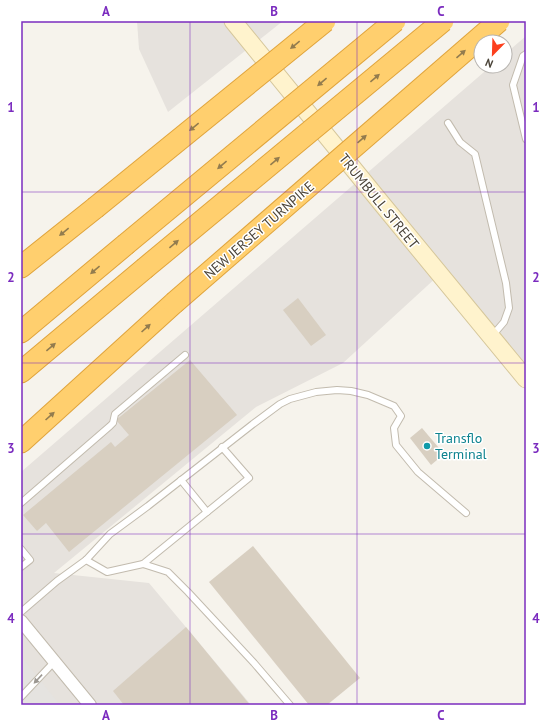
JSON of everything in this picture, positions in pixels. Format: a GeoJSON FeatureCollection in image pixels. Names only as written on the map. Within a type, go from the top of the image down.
{"type":"FeatureCollection","features":[{"type":"Feature","properties":{"kind":"highway"},"geometry":{"type":"LineString","coordinates":[[21,267],[325,21]]}},
{"type":"Feature","properties":{"kind":"highway"},"geometry":{"type":"LineString","coordinates":[[21,332],[396,21]]}},
{"type":"Feature","properties":{"kind":"highway"},"geometry":{"type":"LineString","coordinates":[[21,372],[443,21]]}},
{"type":"Feature","properties":{"kind":"highway","name":"NEW JERSEY TURNPIKE"},"geometry":{"type":"LineString","coordinates":[[21,442],[174,303],[499,21]]}},
{"type":"Feature","properties":{"kind":"street","name":"TRUMBULL STREET"},"geometry":{"type":"LineString","coordinates":[[233,21],[526,379]]}},
{"type":"Feature","properties":{"kind":"street"},"geometry":{"type":"LineString","coordinates":[[21,621],[90,705]]}},
{"type":"Feature","properties":{"kind":"lane"},"geometry":{"type":"LineString","coordinates":[[526,54],[523,56],[512,85],[526,138]]}},
{"type":"Feature","properties":{"kind":"lane"},"geometry":{"type":"LineString","coordinates":[[448,123],[460,142],[475,154],[506,283],[509,308],[504,322],[491,337]]}},
{"type":"Feature","properties":{"kind":"lane"},"geometry":{"type":"LineString","coordinates":[[21,503],[110,426],[113,423],[115,414],[185,355]]}},
{"type":"Feature","properties":{"kind":"lane"},"geometry":{"type":"LineString","coordinates":[[21,612],[57,581],[86,560],[110,534],[222,447],[280,404],[290,399],[316,392],[327,390],[351,391],[368,395],[394,406],[401,416],[394,428],[396,445],[418,472],[466,513]]}},
{"type":"Feature","properties":{"kind":"lane"},"geometry":{"type":"LineString","coordinates":[[86,560],[107,572],[143,564],[249,478],[222,447]]}},
{"type":"Feature","properties":{"kind":"lane"},"geometry":{"type":"LineString","coordinates":[[181,480],[207,512]]}},
{"type":"Feature","properties":{"kind":"lane"},"geometry":{"type":"LineString","coordinates":[[21,549],[30,560],[21,568]]}},
{"type":"Feature","properties":{"kind":"lane"},"geometry":{"type":"LineString","coordinates":[[143,564],[168,572],[254,663],[290,705]]}},
{"type":"Feature","properties":{"kind":"lane"},"geometry":{"type":"LineString","coordinates":[[21,697],[54,662]]}},
{"type":"Feature","properties":{"kind":"shaded area"},"geometry":{"type":"Polygon","coordinates":[[[137,21],[283,21],[168,112],[139,49],[137,21]]]}},
{"type":"Feature","properties":{"kind":"shaded area"},"geometry":{"type":"Polygon","coordinates":[[[526,36],[526,364],[513,367],[439,275],[343,363],[256,407],[54,573],[149,583],[251,705],[21,705],[21,472],[482,74],[513,74],[513,47],[526,36]]]}},
{"type":"Feature","properties":{"kind":"shaded area"},"geometry":{"type":"Polygon","coordinates":[[[21,656],[60,705],[21,705],[21,656]]]}},
{"type":"Feature","properties":{"kind":"building"},"geometry":{"type":"Polygon","coordinates":[[[298,298],[326,335],[311,346],[283,310],[298,298]]]}},
{"type":"Feature","properties":{"kind":"building"},"geometry":{"type":"Polygon","coordinates":[[[190,360],[237,415],[69,552],[46,523],[37,531],[23,515],[111,442],[115,447],[129,435],[116,420],[190,360]]]}},
{"type":"Feature","properties":{"kind":"building","name":"Transflo Terminal"},"geometry":{"type":"Polygon","coordinates":[[[422,428],[444,454],[431,465],[410,438],[422,428]]]}},
{"type":"Feature","properties":{"kind":"building"},"geometry":{"type":"Polygon","coordinates":[[[253,546],[360,678],[327,705],[309,705],[209,582],[253,546]]]}},
{"type":"Feature","properties":{"kind":"building"},"geometry":{"type":"Polygon","coordinates":[[[186,627],[250,705],[124,705],[113,691],[186,627]]]}},
{"type":"Feature","properties":{"kind":"place","name":"Transflo Terminal"},"geometry":{"type":"Point","coordinates":[427,446]}}]}
